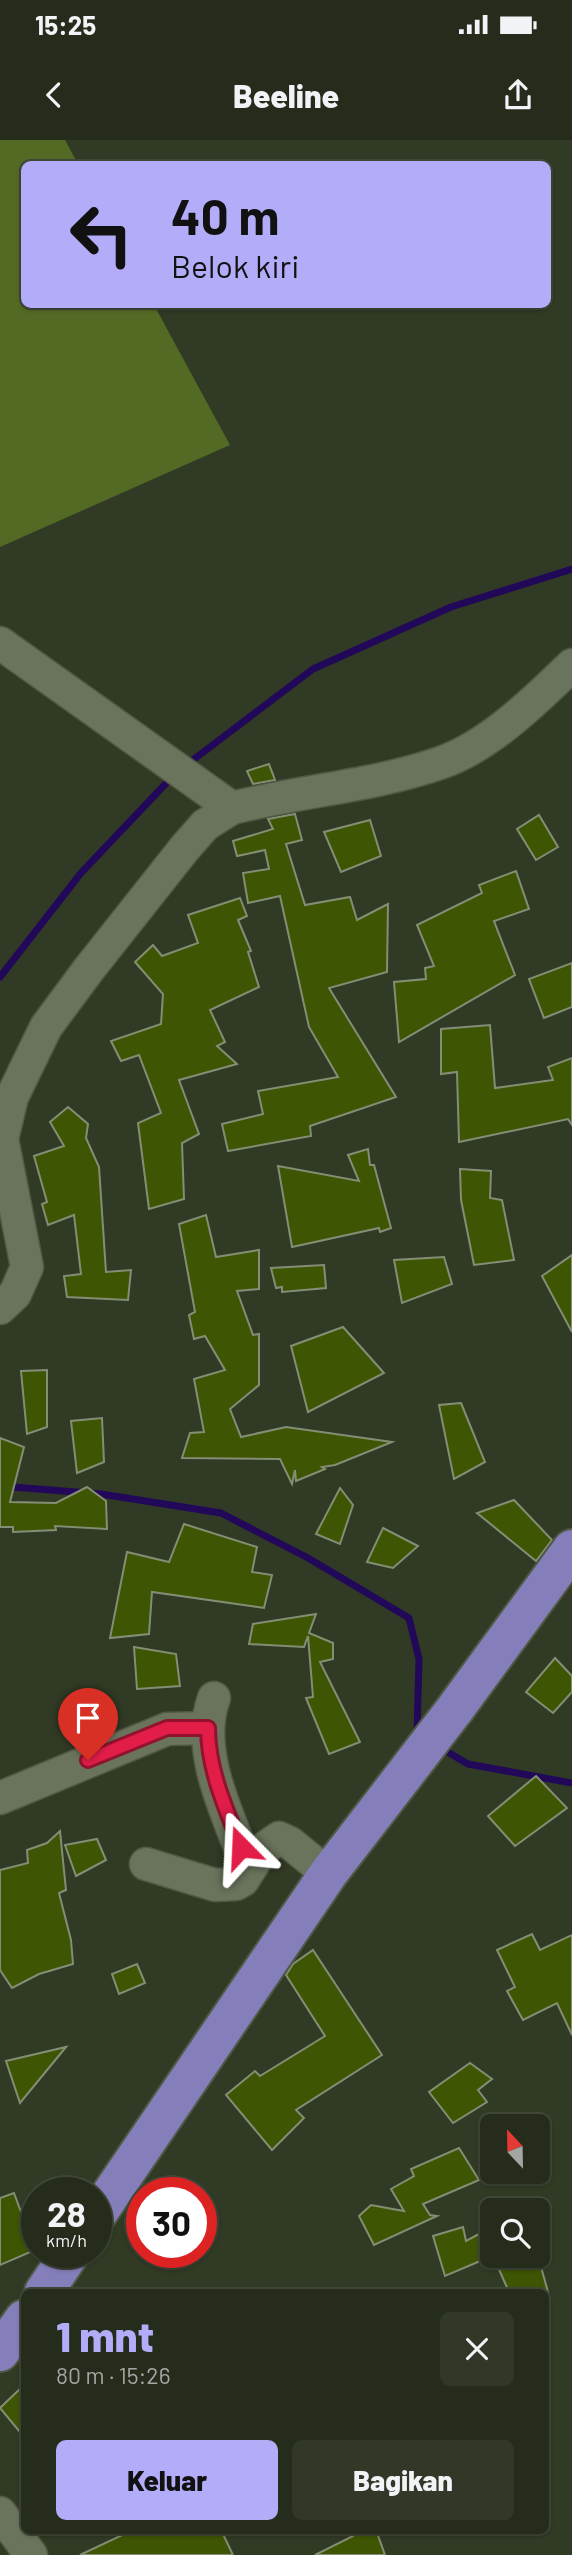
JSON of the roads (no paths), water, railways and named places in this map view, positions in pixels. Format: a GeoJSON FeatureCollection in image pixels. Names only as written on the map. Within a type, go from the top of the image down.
{"type":"FeatureCollection","features":[{"type":"Feature","properties":{"kind":"main road"},"geometry":{"type":"LineString","coordinates":[[112,2192],[328,1874],[455,1709],[572,1549]]}},
{"type":"Feature","properties":{"kind":"main road"},"geometry":{"type":"LineString","coordinates":[[46,2289],[60,2268]]}},
{"type":"Feature","properties":{"kind":"main road"},"geometry":{"type":"LineString","coordinates":[[0,2352],[21,2323]]}},
{"type":"Feature","properties":{"kind":"street"},"geometry":{"type":"LineString","coordinates":[[0,643],[232,808]]}},
{"type":"Feature","properties":{"kind":"street"},"geometry":{"type":"LineString","coordinates":[[0,1308],[15,1294],[27,1267],[2,1139],[12,1097],[46,1027],[205,825],[232,808],[402,774],[442,763],[491,736],[572,665]]}},
{"type":"Feature","properties":{"kind":"street"},"geometry":{"type":"LineString","coordinates":[[0,1798],[167,1728],[211,1713],[211,1759],[249,1870]]}},
{"type":"Feature","properties":{"kind":"street"},"geometry":{"type":"LineString","coordinates":[[146,1864],[215,1885],[236,1884],[243,1880],[262,1850],[279,1838],[290,1843],[328,1874]]}},
{"type":"Feature","properties":{"kind":"street"},"geometry":{"type":"LineString","coordinates":[[0,2513],[31,2555]]}},
{"type":"Feature","properties":{"kind":"waterway"},"geometry":{"type":"LineString","coordinates":[[185,766],[313,669],[451,607],[572,569]]}},
{"type":"Feature","properties":{"kind":"waterway"},"geometry":{"type":"LineString","coordinates":[[0,977],[81,873],[173,776]]}},
{"type":"Feature","properties":{"kind":"waterway"},"geometry":{"type":"LineString","coordinates":[[0,1486],[101,1494],[221,1513],[308,1558],[409,1618],[419,1659],[417,1734]]}},
{"type":"Feature","properties":{"kind":"waterway"},"geometry":{"type":"LineString","coordinates":[[439,1747],[468,1764],[572,1783]]}}]}
